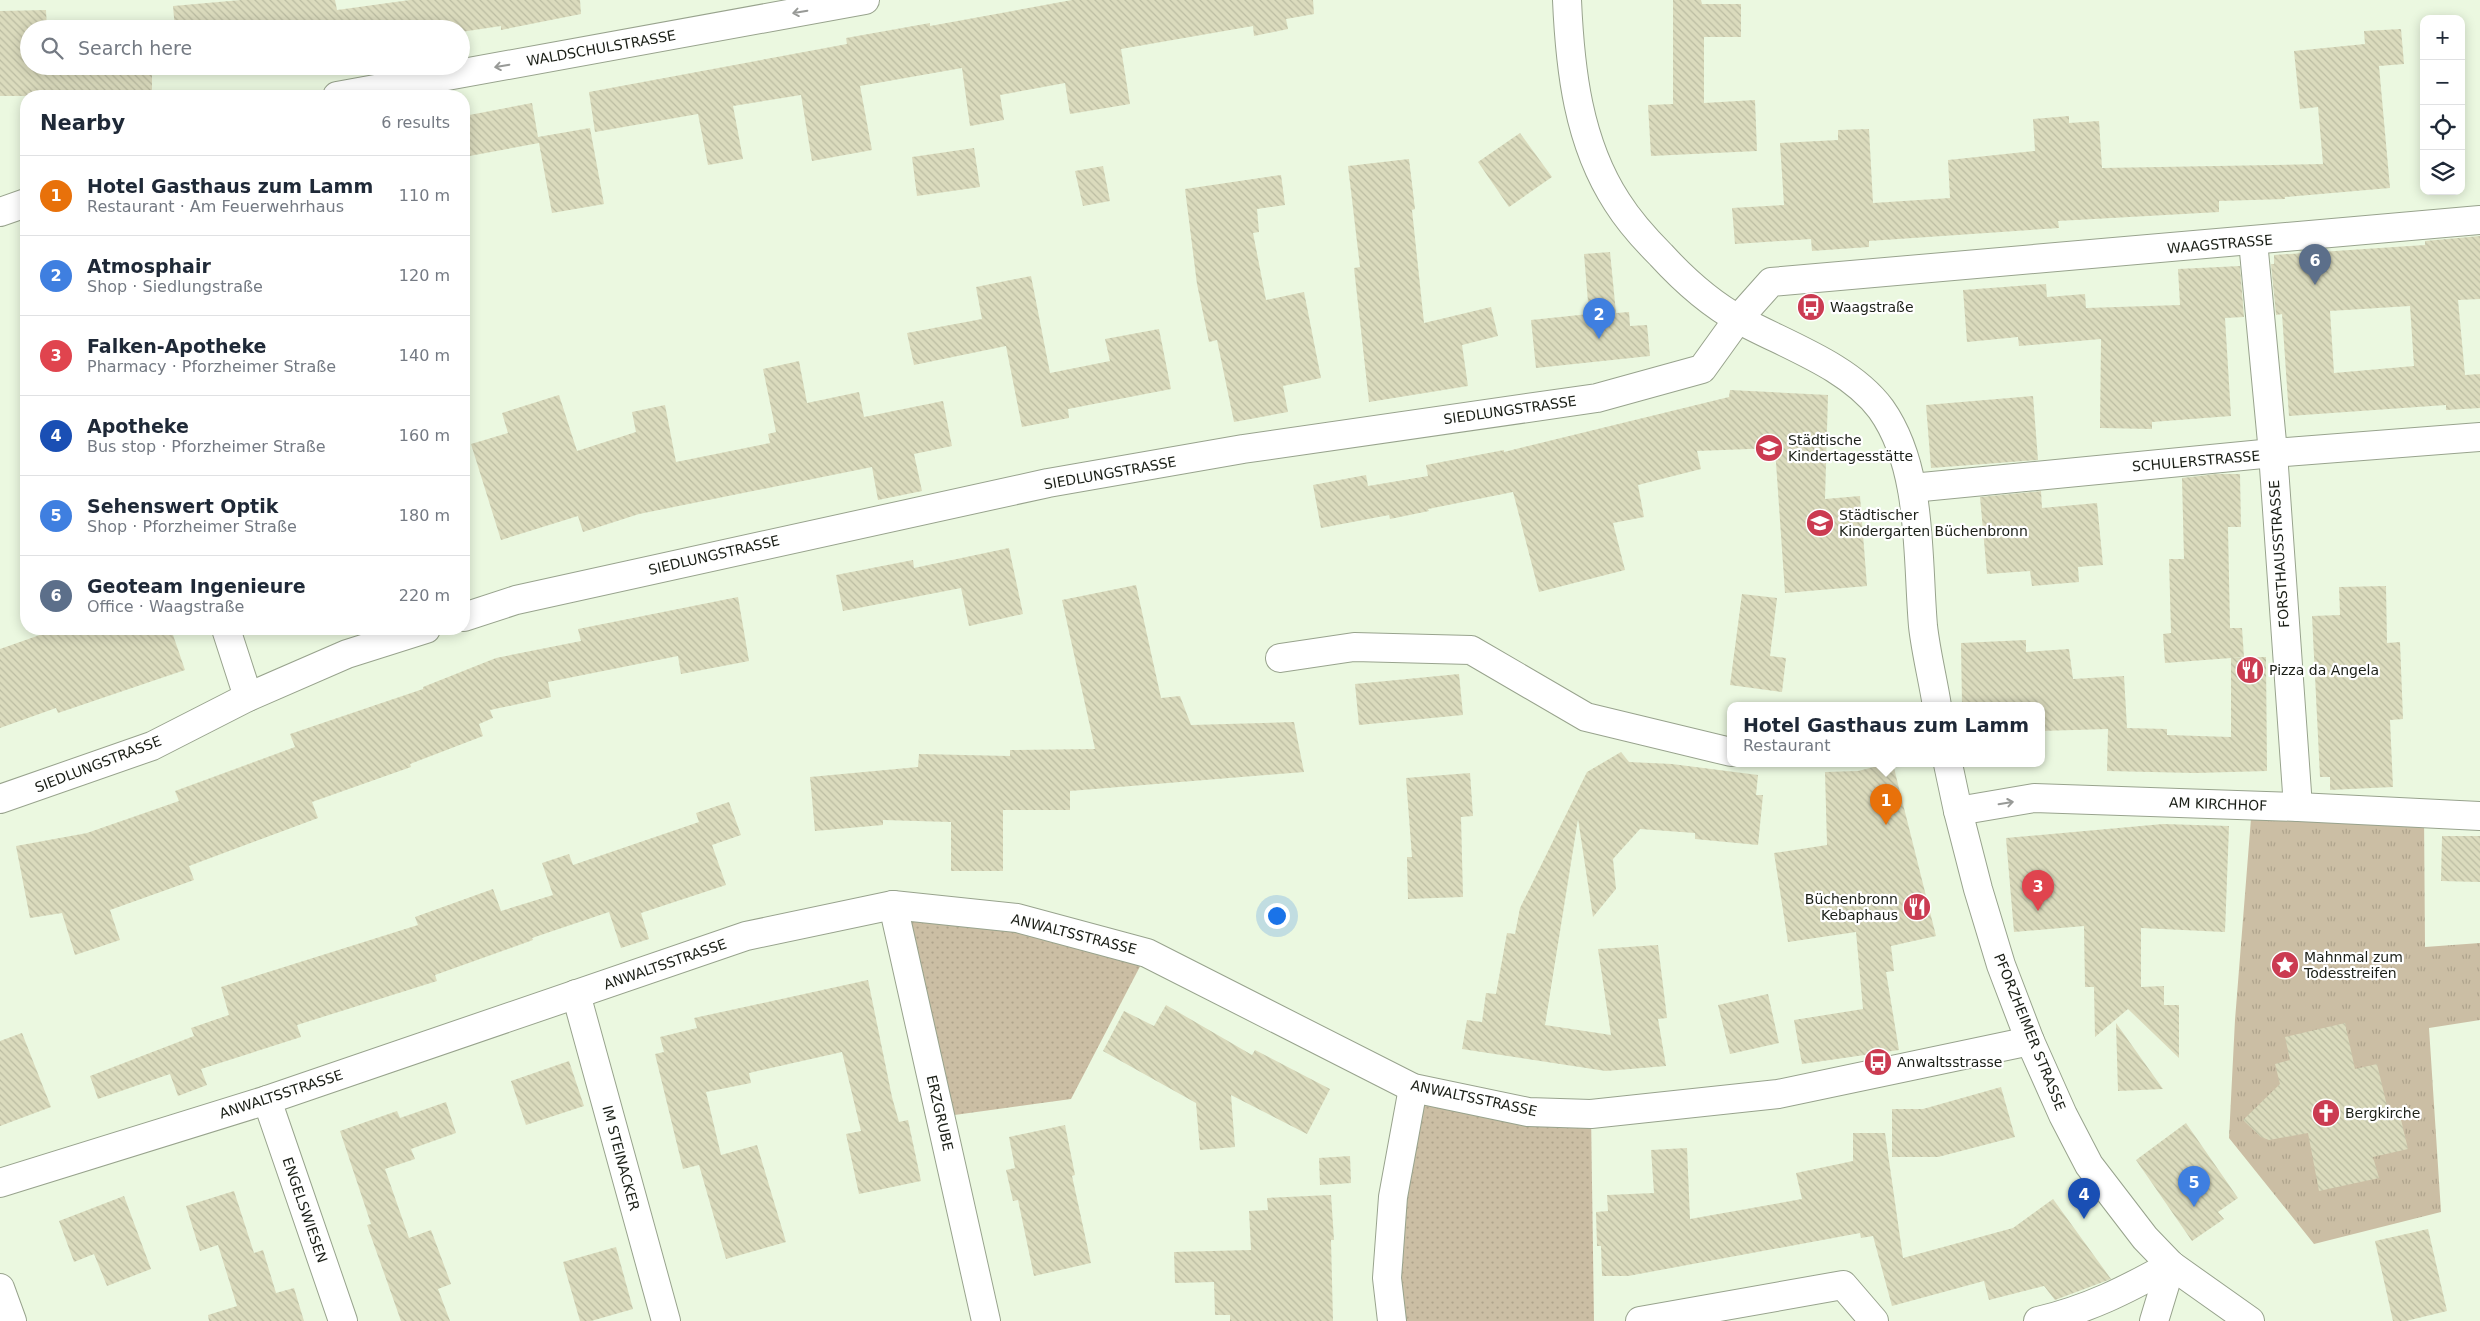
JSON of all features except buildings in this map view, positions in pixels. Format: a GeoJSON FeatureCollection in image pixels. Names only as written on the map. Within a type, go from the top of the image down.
{"type":"FeatureCollection","features":[{"type":"Feature","properties":{"kind":"street","name":"WALDSCHULSTRASSE"},"geometry":{"type":"LineString","coordinates":[[470,72],[865,0]]}},
{"type":"Feature","properties":{"kind":"street"},"geometry":{"type":"LineString","coordinates":[[1567,0],[1570,62],[1582,121],[1597,164],[1617,202],[1647,240],[1682,278],[1738,319],[1817,358],[1864,391],[1880,408],[1892,427],[1902,450],[1912,488],[1923,629],[1936,702]]}},
{"type":"Feature","properties":{"kind":"street","name":"WALDSCHULSTRASSE"},"geometry":{"type":"LineString","coordinates":[[370,90],[452,75]]}},
{"type":"Feature","properties":{"kind":"street"},"geometry":{"type":"LineString","coordinates":[[0,212],[20,205]]}},
{"type":"Feature","properties":{"kind":"street","name":"WAAGSTRASSE"},"geometry":{"type":"LineString","coordinates":[[1738,319],[1771,282],[2480,220]]}},
{"type":"Feature","properties":{"kind":"street","name":"FORSTHAUSSTRASSE"},"geometry":{"type":"LineString","coordinates":[[2253,241],[2273,453],[2276,529],[2298,807]]}},
{"type":"Feature","properties":{"kind":"street","name":"SIEDLUNGSTRASSE"},"geometry":{"type":"LineString","coordinates":[[470,615],[516,600],[1048,483],[1244,449],[1597,398],[1702,369],[1738,319]]}},
{"type":"Feature","properties":{"kind":"street","name":"SCHULERSTRASSE"},"geometry":{"type":"LineString","coordinates":[[1912,488],[2273,453],[2480,437]]}},
{"type":"Feature","properties":{"kind":"street"},"geometry":{"type":"LineString","coordinates":[[228,635],[248,697]]}},
{"type":"Feature","properties":{"kind":"street","name":"SIEDLUNGSTRASSE"},"geometry":{"type":"LineString","coordinates":[[0,799],[152,746],[248,697],[347,654],[407,635]]}},
{"type":"Feature","properties":{"kind":"street"},"geometry":{"type":"LineString","coordinates":[[1280,658],[1354,648],[1471,650],[1586,717],[1727,751]]}},
{"type":"Feature","properties":{"kind":"street","name":"PFORZHEIMER STRASSE"},"geometry":{"type":"LineString","coordinates":[[1949,767],[1958,811],[2002,965],[2030,1041],[2063,1115],[2090,1164],[2145,1238],[2171,1265],[2250,1321]]}},
{"type":"Feature","properties":{"kind":"street","name":"AM KIRCHHOF"},"geometry":{"type":"LineString","coordinates":[[1958,811],[2034,798],[2298,807],[2480,816]]}},
{"type":"Feature","properties":{"kind":"street","name":"ANWALTSSTRASSE"},"geometry":{"type":"LineString","coordinates":[[0,1183],[267,1100],[746,936],[893,905],[1017,918],[1147,953],[1413,1088],[1528,1112],[1591,1114],[1778,1094],[2030,1041]]}},
{"type":"Feature","properties":{"kind":"street","name":"ERZGRUBE"},"geometry":{"type":"LineString","coordinates":[[893,905],[986,1321]]}},
{"type":"Feature","properties":{"kind":"street","name":"IM STEINACKER"},"geometry":{"type":"LineString","coordinates":[[576,994],[666,1321]]}},
{"type":"Feature","properties":{"kind":"street"},"geometry":{"type":"LineString","coordinates":[[1392,1321],[1387,1278],[1393,1197],[1413,1088]]}},
{"type":"Feature","properties":{"kind":"street","name":"ENGELSWIESEN"},"geometry":{"type":"LineString","coordinates":[[267,1100],[343,1321]]}},
{"type":"Feature","properties":{"kind":"street"},"geometry":{"type":"LineString","coordinates":[[2038,1321],[2062,1315],[2118,1295],[2171,1265]]}},
{"type":"Feature","properties":{"kind":"street"},"geometry":{"type":"LineString","coordinates":[[2154,1321],[2171,1265]]}},
{"type":"Feature","properties":{"kind":"street"},"geometry":{"type":"LineString","coordinates":[[1640,1321],[1843,1285],[1874,1321]]}},
{"type":"Feature","properties":{"kind":"street"},"geometry":{"type":"LineString","coordinates":[[0,1288],[12,1321]]}},
{"type":"Feature","properties":{"kind":"green space"},"geometry":{"type":"Polygon","coordinates":[[[2252,806],[2424,813],[2425,947],[2480,943],[2480,1020],[2429,1028],[2441,1212],[2314,1244],[2229,1138],[2235,1020],[2252,806]]]}},
{"type":"Feature","properties":{"kind":"green space"},"geometry":{"type":"Polygon","coordinates":[[[893,905],[1147,953],[1071,1099],[940,1117],[893,905]]]}},
{"type":"Feature","properties":{"kind":"green space"},"geometry":{"type":"Polygon","coordinates":[[[1413,1088],[1591,1114],[1594,1321],[1392,1321],[1413,1088]]]}},
{"type":"Feature","properties":{"kind":"place","name":"Geoteam Ingenieure"},"geometry":{"type":"Point","coordinates":[2315,285]}},
{"type":"Feature","properties":{"kind":"place","name":"Waagstraße"},"geometry":{"type":"Point","coordinates":[1811,307]}},
{"type":"Feature","properties":{"kind":"place","name":"Atmosphair"},"geometry":{"type":"Point","coordinates":[1599,339]}},
{"type":"Feature","properties":{"kind":"place","name":"Städtische Kindertagesstätte"},"geometry":{"type":"Point","coordinates":[1769,448]}},
{"type":"Feature","properties":{"kind":"place","name":"Städtischer Kindergarten Büchenbronn"},"geometry":{"type":"Point","coordinates":[1820,523]}},
{"type":"Feature","properties":{"kind":"place","name":"Pizza da Angela"},"geometry":{"type":"Point","coordinates":[2250,670]}},
{"type":"Feature","properties":{"kind":"place","name":"Hotel Gasthaus zum Lamm"},"geometry":{"type":"Point","coordinates":[1886,825]}},
{"type":"Feature","properties":{"kind":"place","name":"Büchenbronn Kebaphaus"},"geometry":{"type":"Point","coordinates":[1917,907]}},
{"type":"Feature","properties":{"kind":"place","name":"Falken-Apotheke"},"geometry":{"type":"Point","coordinates":[2038,911]}},
{"type":"Feature","properties":{"kind":"place","name":"Mahnmal zum Todesstreifen"},"geometry":{"type":"Point","coordinates":[2285,965]}},
{"type":"Feature","properties":{"kind":"place","name":"Anwaltsstrasse"},"geometry":{"type":"Point","coordinates":[1878,1062]}},
{"type":"Feature","properties":{"kind":"place","name":"Bergkirche"},"geometry":{"type":"Point","coordinates":[2326,1113]}},
{"type":"Feature","properties":{"kind":"place","name":"Sehenswert Optik"},"geometry":{"type":"Point","coordinates":[2194,1207]}},
{"type":"Feature","properties":{"kind":"place","name":"Apotheke"},"geometry":{"type":"Point","coordinates":[2084,1219]}}]}
